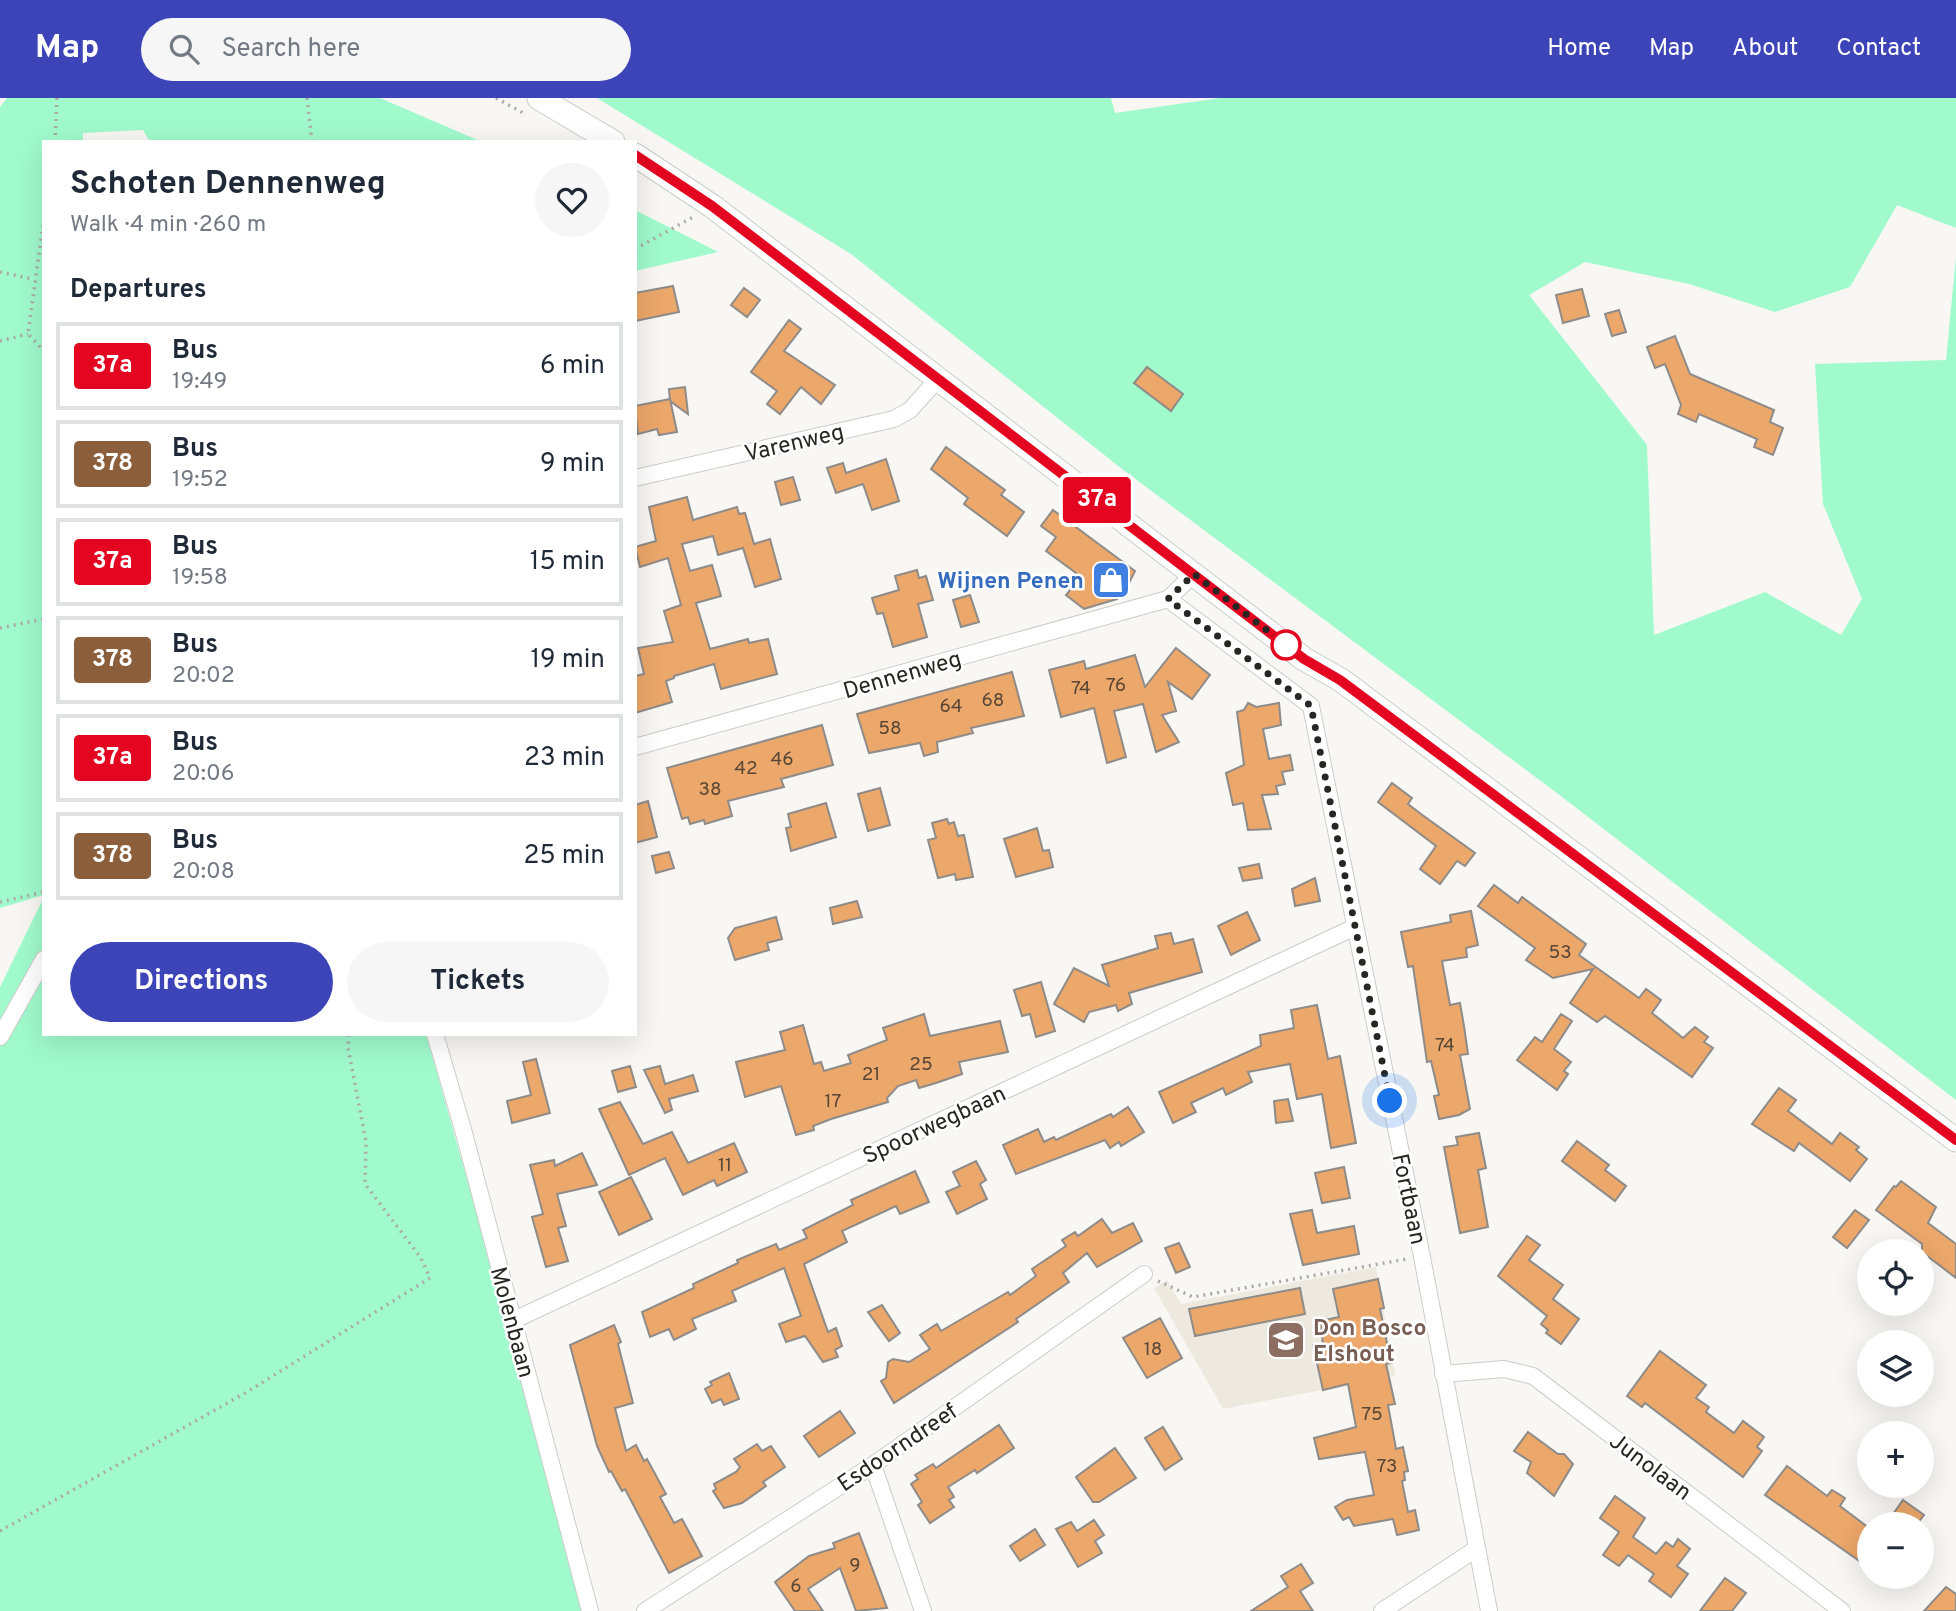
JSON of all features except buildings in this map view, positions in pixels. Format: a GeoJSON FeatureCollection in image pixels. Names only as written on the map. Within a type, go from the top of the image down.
{"type":"FeatureCollection","features":[{"type":"Feature","properties":{"kind":"main road"},"geometry":{"type":"LineString","coordinates":[[539,98],[611,140]]}},
{"type":"Feature","properties":{"kind":"main road"},"geometry":{"type":"LineString","coordinates":[[637,156],[712,206],[1304,659],[1340,680],[1956,1140]]}},
{"type":"Feature","properties":{"kind":"street","name":"Varenweg"},"geometry":{"type":"LineString","coordinates":[[637,478],[894,419],[910,410],[938,379]]}},
{"type":"Feature","properties":{"kind":"street"},"geometry":{"type":"LineString","coordinates":[[1168,599],[1194,574]]}},
{"type":"Feature","properties":{"kind":"street","name":"Fortbaan"},"geometry":{"type":"LineString","coordinates":[[1168,599],[1311,706],[1422,1257],[1489,1611]]}},
{"type":"Feature","properties":{"kind":"street","name":"Dennenweg"},"geometry":{"type":"LineString","coordinates":[[637,746],[1168,599]]}},
{"type":"Feature","properties":{"kind":"street","name":"Spoorwegbaan"},"geometry":{"type":"LineString","coordinates":[[512,1321],[1355,927]]}},
{"type":"Feature","properties":{"kind":"street"},"geometry":{"type":"LineString","coordinates":[[0,1037],[42,963]]}},
{"type":"Feature","properties":{"kind":"street","name":"Molenbaan"},"geometry":{"type":"LineString","coordinates":[[436,1036],[464,1133],[590,1611]]}},
{"type":"Feature","properties":{"kind":"street","name":"Esdoorndreef"},"geometry":{"type":"LineString","coordinates":[[645,1611],[873,1465],[1144,1275]]}},
{"type":"Feature","properties":{"kind":"street","name":"Junolaan"},"geometry":{"type":"LineString","coordinates":[[1443,1374],[1504,1369],[1533,1376],[1842,1611]]}},
{"type":"Feature","properties":{"kind":"street"},"geometry":{"type":"LineString","coordinates":[[873,1465],[923,1611]]}},
{"type":"Feature","properties":{"kind":"street"},"geometry":{"type":"LineString","coordinates":[[1382,1611],[1476,1549]]}},
{"type":"Feature","properties":{"kind":"path"},"geometry":{"type":"LineString","coordinates":[[55,140],[57,98]]}},
{"type":"Feature","properties":{"kind":"path"},"geometry":{"type":"LineString","coordinates":[[307,98],[312,140]]}},
{"type":"Feature","properties":{"kind":"path"},"geometry":{"type":"LineString","coordinates":[[637,249],[712,206]]}},
{"type":"Feature","properties":{"kind":"path"},"geometry":{"type":"LineString","coordinates":[[42,229],[33,279],[28,334],[42,349]]}},
{"type":"Feature","properties":{"kind":"path"},"geometry":{"type":"LineString","coordinates":[[0,272],[33,279]]}},
{"type":"Feature","properties":{"kind":"path"},"geometry":{"type":"LineString","coordinates":[[0,341],[28,334]]}},
{"type":"Feature","properties":{"kind":"path"},"geometry":{"type":"LineString","coordinates":[[0,628],[42,619]]}},
{"type":"Feature","properties":{"kind":"path"},"geometry":{"type":"LineString","coordinates":[[0,902],[42,892]]}},
{"type":"Feature","properties":{"kind":"path"},"geometry":{"type":"LineString","coordinates":[[0,1531],[247,1392],[430,1278],[421,1258],[365,1184],[366,1141],[348,1048],[349,1036]]}},
{"type":"Feature","properties":{"kind":"path"},"geometry":{"type":"LineString","coordinates":[[1144,1275],[1193,1297],[1422,1257]]}},
{"type":"Feature","properties":{"kind":"shaded area","name":"Don Bosco Elshout"},"geometry":{"type":"Polygon","coordinates":[[[1376,1267],[1395,1376],[1223,1409],[1154,1288],[1167,1280],[1181,1304],[1376,1267]]]}},
{"type":"Feature","properties":{"kind":"green space"},"geometry":{"type":"Polygon","coordinates":[[[7,98],[380,98],[477,140],[149,140],[143,130],[83,133],[83,140],[42,140],[42,896],[0,908],[0,107],[7,98]]]}},
{"type":"Feature","properties":{"kind":"green space"},"geometry":{"type":"Polygon","coordinates":[[[597,98],[1111,98],[1115,113],[1220,98],[1956,98],[1956,228],[1897,205],[1850,287],[1775,312],[1689,284],[1585,262],[1529,295],[1647,445],[1654,635],[1765,592],[1841,635],[1862,599],[1823,504],[1815,364],[1946,360],[1956,257],[1956,1100],[1553,790],[1122,469],[851,254],[597,98]]]}},
{"type":"Feature","properties":{"kind":"green space"},"geometry":{"type":"Polygon","coordinates":[[[637,211],[718,252],[637,271],[637,211]]]}},
{"type":"Feature","properties":{"kind":"green space"},"geometry":{"type":"Polygon","coordinates":[[[42,901],[42,1036],[427,1036],[589,1611],[0,1611],[0,987],[42,901]]]}},
{"type":"Feature","properties":{"kind":"bus line","name":"37a"},"geometry":{"type":"LineString","coordinates":[[637,156],[712,206],[1304,659],[1340,680],[1956,1140]]}},
{"type":"Feature","properties":{"kind":"place","name":"Wijnen Penen"},"geometry":{"type":"Point","coordinates":[1111,580]}},
{"type":"Feature","properties":{"kind":"place","name":"Don Bosco Elshout"},"geometry":{"type":"Point","coordinates":[1286,1340]}},
{"type":"Feature","properties":{"kind":"route"},"geometry":{"type":"LineString","coordinates":[[1286,645],[1194,574],[1168,599],[1311,706],[1390,1101]]}}]}
